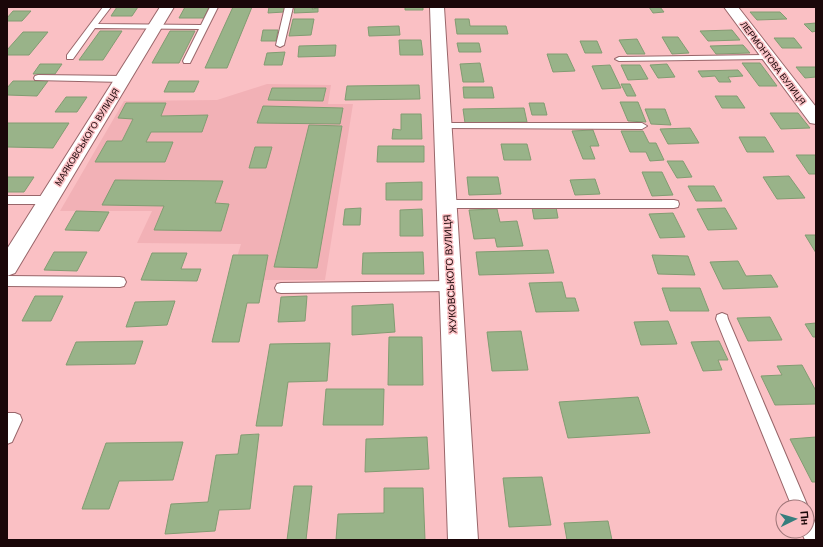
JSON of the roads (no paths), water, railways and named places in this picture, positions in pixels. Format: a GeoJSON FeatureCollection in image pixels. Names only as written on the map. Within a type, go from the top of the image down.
{"type":"FeatureCollection","features":[{"type":"Feature","properties":{"kind":"street","name":"МАЯКОВСЬКОГО ВУЛИЦЯ"},"geometry":{"type":"LineString","coordinates":[[7,268],[167,7]]}},
{"type":"Feature","properties":{"kind":"street","name":"ЖУКОВСЬКОГО ВУЛИЦЯ"},"geometry":{"type":"LineString","coordinates":[[437,7],[463,540]]}},
{"type":"Feature","properties":{"kind":"street","name":"ЛЕРМОНТОВА ВУЛИЦЯ"},"geometry":{"type":"LineString","coordinates":[[731,7],[816,119]]}},
{"type":"Feature","properties":{"kind":"lane"},"geometry":{"type":"LineString","coordinates":[[70,57],[107,7]]}},
{"type":"Feature","properties":{"kind":"lane"},"geometry":{"type":"LineString","coordinates":[[187,61],[214,7]]}},
{"type":"Feature","properties":{"kind":"lane"},"geometry":{"type":"LineString","coordinates":[[280,45],[290,7]]}},
{"type":"Feature","properties":{"kind":"lane"},"geometry":{"type":"LineString","coordinates":[[93,26],[204,27]]}},
{"type":"Feature","properties":{"kind":"lane"},"geometry":{"type":"LineString","coordinates":[[618,59],[769,57]]}},
{"type":"Feature","properties":{"kind":"lane"},"geometry":{"type":"LineString","coordinates":[[38,78],[123,79]]}},
{"type":"Feature","properties":{"kind":"lane"},"geometry":{"type":"LineString","coordinates":[[443,126],[642,126]]}},
{"type":"Feature","properties":{"kind":"lane"},"geometry":{"type":"LineString","coordinates":[[7,200],[48,200]]}},
{"type":"Feature","properties":{"kind":"lane"},"geometry":{"type":"LineString","coordinates":[[447,204],[674,204]]}},
{"type":"Feature","properties":{"kind":"lane"},"geometry":{"type":"LineString","coordinates":[[7,281],[120,282]]}},
{"type":"Feature","properties":{"kind":"lane"},"geometry":{"type":"LineString","coordinates":[[281,288],[451,286]]}},
{"type":"Feature","properties":{"kind":"lane"},"geometry":{"type":"LineString","coordinates":[[722,319],[797,499]]}},
{"type":"Feature","properties":{"kind":"lane"},"geometry":{"type":"LineString","coordinates":[[7,420],[15,420],[7,437]]}}]}
